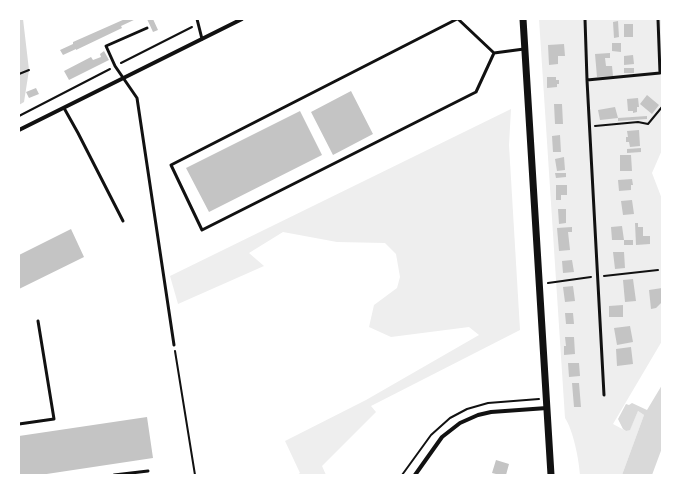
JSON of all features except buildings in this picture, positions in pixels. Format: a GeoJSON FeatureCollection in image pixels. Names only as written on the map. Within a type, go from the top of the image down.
{"type":"FeatureCollection","features":[{"type":"Feature","properties":{"kind":"street"},"geometry":{"type":"LineString","coordinates":[[19,130],[242,19]]}},
{"type":"Feature","properties":{"kind":"street"},"geometry":{"type":"LineString","coordinates":[[523,19],[551,475]]}},
{"type":"Feature","properties":{"kind":"street"},"geometry":{"type":"LineString","coordinates":[[414,475],[442,437],[460,423],[478,415],[491,412],[547,408]]}},
{"type":"Feature","properties":{"kind":"lane"},"geometry":{"type":"LineString","coordinates":[[197,19],[202,39]]}},
{"type":"Feature","properties":{"kind":"lane"},"geometry":{"type":"LineString","coordinates":[[458,19],[494,53],[476,92],[202,230],[171,165],[458,19]]}},
{"type":"Feature","properties":{"kind":"lane"},"geometry":{"type":"LineString","coordinates":[[585,19],[589,127],[604,395]]}},
{"type":"Feature","properties":{"kind":"lane"},"geometry":{"type":"LineString","coordinates":[[587,80],[660,73],[658,19]]}},
{"type":"Feature","properties":{"kind":"lane"},"geometry":{"type":"LineString","coordinates":[[147,28],[106,46],[115,66],[137,98],[174,346]]}},
{"type":"Feature","properties":{"kind":"lane"},"geometry":{"type":"LineString","coordinates":[[494,53],[525,49]]}},
{"type":"Feature","properties":{"kind":"lane"},"geometry":{"type":"LineString","coordinates":[[64,108],[123,221]]}},
{"type":"Feature","properties":{"kind":"lane"},"geometry":{"type":"LineString","coordinates":[[19,424],[54,419],[38,321]]}},
{"type":"Feature","properties":{"kind":"lane"},"geometry":{"type":"LineString","coordinates":[[114,475],[148,471]]}},
{"type":"Feature","properties":{"kind":"path"},"geometry":{"type":"LineString","coordinates":[[19,74],[29,70]]}},
{"type":"Feature","properties":{"kind":"path"},"geometry":{"type":"LineString","coordinates":[[589,127],[638,122],[648,124],[662,107]]}},
{"type":"Feature","properties":{"kind":"path"},"geometry":{"type":"LineString","coordinates":[[174,346],[195,475]]}},
{"type":"Feature","properties":{"kind":"shaded area"},"geometry":{"type":"Polygon","coordinates":[[[19,19],[23,19],[29,70],[24,102],[19,105],[19,19]]]}},
{"type":"Feature","properties":{"kind":"shaded area"},"geometry":{"type":"Polygon","coordinates":[[[539,19],[662,19],[662,150],[652,173],[662,199],[662,341],[613,424],[626,431],[630,429],[638,411],[644,415],[622,475],[580,475],[575,445],[571,430],[565,418],[539,19]]]}},
{"type":"Feature","properties":{"kind":"shaded area"},"geometry":{"type":"Polygon","coordinates":[[[511,109],[509,145],[520,330],[371,406],[376,412],[322,466],[326,475],[297,475],[300,473],[285,441],[366,400],[479,335],[469,327],[391,337],[369,327],[374,305],[397,288],[400,277],[396,254],[385,243],[337,242],[283,232],[249,253],[264,266],[178,304],[170,276],[511,109]]]}},
{"type":"Feature","properties":{"kind":"shaded area"},"geometry":{"type":"Polygon","coordinates":[[[662,385],[662,448],[652,475],[622,475],[644,415],[638,411],[630,430],[626,431],[623,429],[618,419],[626,404],[629,405],[632,403],[647,410],[662,385]]]}}]}
